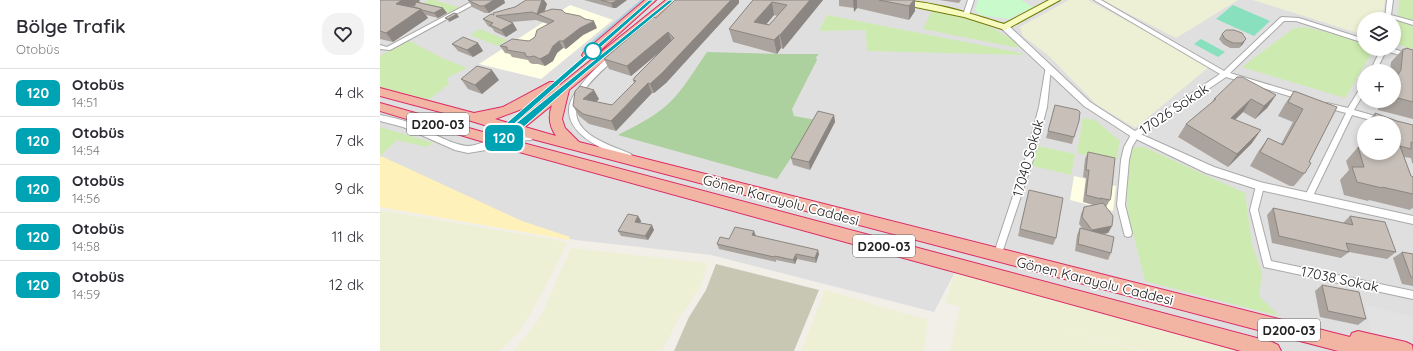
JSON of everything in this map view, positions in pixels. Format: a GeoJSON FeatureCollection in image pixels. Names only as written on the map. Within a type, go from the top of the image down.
{"type":"FeatureCollection","features":[{"type":"Feature","properties":{"kind":"highway"},"geometry":{"type":"LineString","coordinates":[[497,141],[559,86],[651,0]]}},
{"type":"Feature","properties":{"kind":"highway"},"geometry":{"type":"LineString","coordinates":[[450,110],[480,116],[490,116],[519,105],[559,86],[672,0]]}},
{"type":"Feature","properties":{"kind":"highway"},"geometry":{"type":"LineString","coordinates":[[559,86],[554,119],[562,135],[586,149]]}},
{"type":"Feature","properties":{"kind":"highway","name":"Gönen Karayolu Caddesi"},"geometry":{"type":"LineString","coordinates":[[380,92],[450,110],[510,129],[643,164],[1370,351]]}},
{"type":"Feature","properties":{"kind":"highway","name":"Gönen Karayolu Caddesi"},"geometry":{"type":"LineString","coordinates":[[380,107],[497,141],[1272,351]]}},
{"type":"Feature","properties":{"kind":"highway"},"geometry":{"type":"LineString","coordinates":[[1207,309],[1263,315],[1406,351]]}},
{"type":"Feature","properties":{"kind":"main road"},"geometry":{"type":"LineString","coordinates":[[896,0],[966,15],[1005,27],[1056,0]]}},
{"type":"Feature","properties":{"kind":"street"},"geometry":{"type":"LineString","coordinates":[[380,47],[388,49],[479,0]]}},
{"type":"Feature","properties":{"kind":"street"},"geometry":{"type":"LineString","coordinates":[[643,164],[591,138],[581,131],[573,117],[573,106],[582,89],[603,67],[682,0]]}},
{"type":"Feature","properties":{"kind":"street"},"geometry":{"type":"LineString","coordinates":[[966,15],[971,0]]}},
{"type":"Feature","properties":{"kind":"street"},"geometry":{"type":"LineString","coordinates":[[1098,0],[1225,74],[1306,98]]}},
{"type":"Feature","properties":{"kind":"street"},"geometry":{"type":"LineString","coordinates":[[1389,12],[1390,0]]}},
{"type":"Feature","properties":{"kind":"street","name":"17026 Sokak"},"geometry":{"type":"LineString","coordinates":[[1128,233],[1121,205],[1125,160],[1128,147],[1135,135],[1225,74],[1282,19],[1297,19],[1357,39]]}},
{"type":"Feature","properties":{"kind":"street"},"geometry":{"type":"LineString","coordinates":[[1401,21],[1413,23]]}},
{"type":"Feature","properties":{"kind":"street"},"geometry":{"type":"LineString","coordinates":[[1005,27],[1087,104],[1135,135],[1210,170],[1260,186],[1308,198],[1413,220]]}},
{"type":"Feature","properties":{"kind":"street"},"geometry":{"type":"LineString","coordinates":[[1401,53],[1413,57]]}},
{"type":"Feature","properties":{"kind":"street","name":"17040 Sokak"},"geometry":{"type":"LineString","coordinates":[[1000,247],[1029,160],[1043,107],[1048,68]]}},
{"type":"Feature","properties":{"kind":"street"},"geometry":{"type":"LineString","coordinates":[[1308,198],[1357,99]]}},
{"type":"Feature","properties":{"kind":"street"},"geometry":{"type":"LineString","coordinates":[[1320,103],[1365,116]]}},
{"type":"Feature","properties":{"kind":"street"},"geometry":{"type":"LineString","coordinates":[[380,118],[406,125],[458,148],[466,150],[482,148],[497,141],[515,136],[526,136],[606,154]]}},
{"type":"Feature","properties":{"kind":"street","name":"17038 Sokak"},"geometry":{"type":"LineString","coordinates":[[1260,186],[1254,210],[1267,264],[1413,295]]}},
{"type":"Feature","properties":{"kind":"shaded area"},"geometry":{"type":"Polygon","coordinates":[[[380,0],[1413,0],[1413,351],[1236,351],[955,272],[934,312],[711,255],[576,240],[380,205],[380,0]]]}},
{"type":"Feature","properties":{"kind":"shaded area"},"geometry":{"type":"Polygon","coordinates":[[[1069,0],[1088,0],[1207,64],[1209,67],[1135,128],[1096,104],[1048,55],[1023,36],[1020,27],[1069,0]]]}},
{"type":"Feature","properties":{"kind":"shaded area"},"geometry":{"type":"Polygon","coordinates":[[[1102,0],[1238,0],[1176,38],[1102,0]]]}},
{"type":"Feature","properties":{"kind":"shaded area"},"geometry":{"type":"Polygon","coordinates":[[[1253,0],[1385,0],[1383,12],[1357,12],[1357,33],[1253,0]]]}},
{"type":"Feature","properties":{"kind":"shaded area"},"geometry":{"type":"Polygon","coordinates":[[[570,5],[613,20],[541,79],[479,64],[570,5]]]}},
{"type":"Feature","properties":{"kind":"shaded area"},"geometry":{"type":"Polygon","coordinates":[[[1074,176],[1116,186],[1113,211],[1070,200],[1074,176]]]}},
{"type":"Feature","properties":{"kind":"shaded area"},"geometry":{"type":"Polygon","coordinates":[[[380,210],[568,242],[540,297],[519,332],[500,351],[380,351],[380,210]]]}},
{"type":"Feature","properties":{"kind":"shaded area"},"geometry":{"type":"Polygon","coordinates":[[[571,248],[708,263],[701,286],[679,318],[662,351],[513,351],[531,330],[542,314],[571,248]]]}},
{"type":"Feature","properties":{"kind":"shaded area"},"geometry":{"type":"Polygon","coordinates":[[[716,264],[819,290],[794,351],[674,351],[689,317],[706,290],[716,264]]]}},
{"type":"Feature","properties":{"kind":"shaded area"},"geometry":{"type":"Polygon","coordinates":[[[955,272],[1236,351],[1147,351],[1061,330],[1143,351],[950,351],[960,306],[945,303],[955,272]]]}},
{"type":"Feature","properties":{"kind":"shaded area"},"geometry":{"type":"Polygon","coordinates":[[[825,290],[928,320],[924,351],[801,351],[825,290]]]}},
{"type":"Feature","properties":{"kind":"shaded area"},"geometry":{"type":"Polygon","coordinates":[[[1365,305],[1413,317],[1413,343],[1371,332],[1365,305]]]}},
{"type":"Feature","properties":{"kind":"green space"},"geometry":{"type":"Polygon","coordinates":[[[429,0],[434,0],[461,8],[449,13],[420,5],[429,0]]]}},
{"type":"Feature","properties":{"kind":"green space"},"geometry":{"type":"Polygon","coordinates":[[[978,0],[1021,0],[1033,7],[1009,19],[980,15],[975,10],[978,0]]]}},
{"type":"Feature","properties":{"kind":"green space"},"geometry":{"type":"Polygon","coordinates":[[[1399,0],[1413,0],[1413,21],[1401,18],[1401,12],[1398,12],[1399,0]]]}},
{"type":"Feature","properties":{"kind":"green space"},"geometry":{"type":"Polygon","coordinates":[[[1233,5],[1270,21],[1254,36],[1216,19],[1233,5]]]}},
{"type":"Feature","properties":{"kind":"green space"},"geometry":{"type":"Polygon","coordinates":[[[932,11],[990,27],[1011,39],[1021,47],[1013,47],[923,29],[932,11]]]}},
{"type":"Feature","properties":{"kind":"green space"},"geometry":{"type":"Polygon","coordinates":[[[827,15],[1026,55],[867,51],[866,30],[819,31],[827,15]]]}},
{"type":"Feature","properties":{"kind":"green space"},"geometry":{"type":"Polygon","coordinates":[[[1401,22],[1413,25],[1413,49],[1401,45],[1401,22]]]}},
{"type":"Feature","properties":{"kind":"green space"},"geometry":{"type":"Polygon","coordinates":[[[1306,27],[1357,40],[1357,56],[1370,56],[1365,64],[1357,64],[1357,78],[1345,98],[1242,67],[1294,28],[1306,27]]]}},
{"type":"Feature","properties":{"kind":"green space"},"geometry":{"type":"Polygon","coordinates":[[[480,29],[507,40],[498,46],[470,35],[480,29]]]}},
{"type":"Feature","properties":{"kind":"green space"},"geometry":{"type":"Polygon","coordinates":[[[1201,39],[1225,52],[1218,57],[1194,44],[1201,39]]]}},
{"type":"Feature","properties":{"kind":"green space"},"geometry":{"type":"Polygon","coordinates":[[[408,40],[442,58],[467,68],[447,78],[449,84],[428,100],[380,87],[380,56],[408,40]]]}},
{"type":"Feature","properties":{"kind":"green space"},"geometry":{"type":"Polygon","coordinates":[[[707,52],[819,54],[816,57],[817,60],[792,109],[794,116],[816,120],[777,179],[618,135],[638,125],[663,109],[674,98],[707,52]]]}},
{"type":"Feature","properties":{"kind":"green space"},"geometry":{"type":"Polygon","coordinates":[[[1083,118],[1095,120],[1120,141],[1116,161],[1077,153],[1083,118]]]}},
{"type":"Feature","properties":{"kind":"green space"},"geometry":{"type":"Polygon","coordinates":[[[380,127],[434,143],[426,147],[397,140],[380,156],[380,127]]]}},
{"type":"Feature","properties":{"kind":"green space"},"geometry":{"type":"Polygon","coordinates":[[[1038,146],[1075,154],[1071,175],[1033,166],[1038,146]]]}},
{"type":"Feature","properties":{"kind":"green space"},"geometry":{"type":"Polygon","coordinates":[[[1144,147],[1245,193],[1252,244],[1262,273],[1259,296],[1279,316],[1145,281],[1128,213],[1127,199],[1130,156],[1133,148],[1144,147]]]}},
{"type":"Feature","properties":{"kind":"sand"},"geometry":{"type":"Polygon","coordinates":[[[381,156],[522,221],[570,237],[569,240],[380,207],[381,156]]]}},
{"type":"Feature","properties":{"kind":"building"},"geometry":{"type":"Polygon","coordinates":[[[380,0],[402,0],[396,4],[421,9],[386,33],[380,31],[380,0]]]}},
{"type":"Feature","properties":{"kind":"building"},"geometry":{"type":"Polygon","coordinates":[[[468,0],[494,0],[484,6],[480,6],[468,0]]]}},
{"type":"Feature","properties":{"kind":"building"},"geometry":{"type":"Polygon","coordinates":[[[526,0],[542,0],[537,14],[552,9],[562,10],[565,13],[594,21],[580,28],[563,41],[559,41],[553,46],[549,54],[540,59],[534,56],[529,57],[526,56],[525,53],[507,50],[507,47],[500,46],[512,39],[529,41],[535,37],[537,30],[554,21],[532,12],[496,16],[513,23],[501,30],[490,25],[493,23],[483,19],[491,14],[494,15],[493,13],[515,7],[526,0]]]}},
{"type":"Feature","properties":{"kind":"building"},"geometry":{"type":"Polygon","coordinates":[[[601,0],[617,0],[611,3],[601,0]]]}},
{"type":"Feature","properties":{"kind":"building"},"geometry":{"type":"Polygon","coordinates":[[[675,0],[731,0],[662,73],[650,84],[648,83],[611,121],[583,114],[573,106],[575,91],[580,86],[594,90],[583,99],[612,105],[636,81],[633,80],[635,77],[674,38],[668,32],[627,66],[604,59],[653,17],[656,18],[675,0]]]}},
{"type":"Feature","properties":{"kind":"building"},"geometry":{"type":"Polygon","coordinates":[[[753,0],[810,0],[774,40],[729,29],[753,0]],[[772,2],[754,22],[769,25],[787,5],[772,2]]]}},
{"type":"Feature","properties":{"kind":"building"},"geometry":{"type":"Polygon","coordinates":[[[879,0],[914,0],[909,6],[879,0]]]}},
{"type":"Feature","properties":{"kind":"building"},"geometry":{"type":"Polygon","coordinates":[[[416,2],[443,8],[434,13],[414,7],[416,2]]]}},
{"type":"Feature","properties":{"kind":"building"},"geometry":{"type":"Polygon","coordinates":[[[454,13],[457,14],[448,19],[445,18],[454,13]]]}},
{"type":"Feature","properties":{"kind":"building"},"geometry":{"type":"Polygon","coordinates":[[[1226,30],[1234,30],[1242,33],[1246,39],[1242,43],[1233,43],[1225,39],[1222,34],[1226,30]]]}},
{"type":"Feature","properties":{"kind":"building"},"geometry":{"type":"Polygon","coordinates":[[[463,37],[478,43],[467,50],[452,44],[463,37]]]}},
{"type":"Feature","properties":{"kind":"building"},"geometry":{"type":"Polygon","coordinates":[[[1403,49],[1413,50],[1413,102],[1401,99],[1403,49]]]}},
{"type":"Feature","properties":{"kind":"building"},"geometry":{"type":"Polygon","coordinates":[[[477,66],[492,70],[475,85],[461,79],[477,66]]]}},
{"type":"Feature","properties":{"kind":"building"},"geometry":{"type":"Polygon","coordinates":[[[1237,77],[1242,77],[1276,95],[1264,106],[1251,99],[1231,118],[1261,130],[1237,154],[1186,124],[1216,99],[1214,99],[1237,77]]]}},
{"type":"Feature","properties":{"kind":"building"},"geometry":{"type":"Polygon","coordinates":[[[1294,91],[1337,107],[1305,173],[1302,173],[1260,152],[1268,138],[1283,145],[1303,109],[1288,102],[1294,91]]]}},
{"type":"Feature","properties":{"kind":"building"},"geometry":{"type":"Polygon","coordinates":[[[1055,105],[1078,110],[1080,112],[1074,137],[1048,131],[1055,105]]]}},
{"type":"Feature","properties":{"kind":"building"},"geometry":{"type":"Polygon","coordinates":[[[818,111],[834,115],[809,162],[791,158],[818,111]]]}},
{"type":"Feature","properties":{"kind":"building"},"geometry":{"type":"Polygon","coordinates":[[[1375,113],[1383,116],[1375,116],[1375,113]]]}},
{"type":"Feature","properties":{"kind":"building"},"geometry":{"type":"Polygon","coordinates":[[[1401,122],[1413,125],[1413,143],[1411,142],[1411,149],[1401,146],[1401,122]]]}},
{"type":"Feature","properties":{"kind":"building"},"geometry":{"type":"Polygon","coordinates":[[[1401,149],[1411,176],[1413,177],[1413,194],[1357,182],[1352,167],[1364,167],[1362,160],[1401,160],[1401,149]]]}},
{"type":"Feature","properties":{"kind":"building"},"geometry":{"type":"Polygon","coordinates":[[[1088,152],[1115,158],[1110,200],[1086,195],[1089,170],[1086,170],[1088,152]]]}},
{"type":"Feature","properties":{"kind":"building"},"geometry":{"type":"Polygon","coordinates":[[[1029,190],[1063,198],[1056,238],[1020,229],[1029,190]]]}},
{"type":"Feature","properties":{"kind":"building"},"geometry":{"type":"Polygon","coordinates":[[[1103,203],[1113,216],[1112,226],[1092,230],[1082,217],[1084,207],[1103,203]]]}},
{"type":"Feature","properties":{"kind":"building"},"geometry":{"type":"Polygon","coordinates":[[[1273,208],[1353,225],[1350,216],[1385,222],[1396,252],[1346,243],[1349,252],[1279,236],[1273,208]]]}},
{"type":"Feature","properties":{"kind":"building"},"geometry":{"type":"Polygon","coordinates":[[[628,214],[638,216],[635,222],[652,225],[645,236],[618,231],[628,214]]]}},
{"type":"Feature","properties":{"kind":"building"},"geometry":{"type":"Polygon","coordinates":[[[735,227],[754,231],[752,235],[818,250],[815,258],[796,254],[793,260],[717,244],[720,237],[729,239],[735,227]]]}},
{"type":"Feature","properties":{"kind":"building"},"geometry":{"type":"Polygon","coordinates":[[[1080,228],[1114,237],[1111,253],[1078,244],[1080,228]]]}},
{"type":"Feature","properties":{"kind":"building"},"geometry":{"type":"Polygon","coordinates":[[[1402,252],[1413,254],[1413,278],[1411,277],[1402,252]]]}},
{"type":"Feature","properties":{"kind":"building"},"geometry":{"type":"Polygon","coordinates":[[[1322,285],[1359,292],[1366,319],[1328,311],[1322,285]]]}},
{"type":"Feature","properties":{"kind":"waterway"},"geometry":{"type":"LineString","coordinates":[[583,50],[642,0]]}},
{"type":"Feature","properties":{"kind":"bus line","name":"120"},"geometry":{"type":"LineString","coordinates":[[651,0],[506,127],[500,134],[497,141],[515,130],[583,72],[672,0]]}}]}
